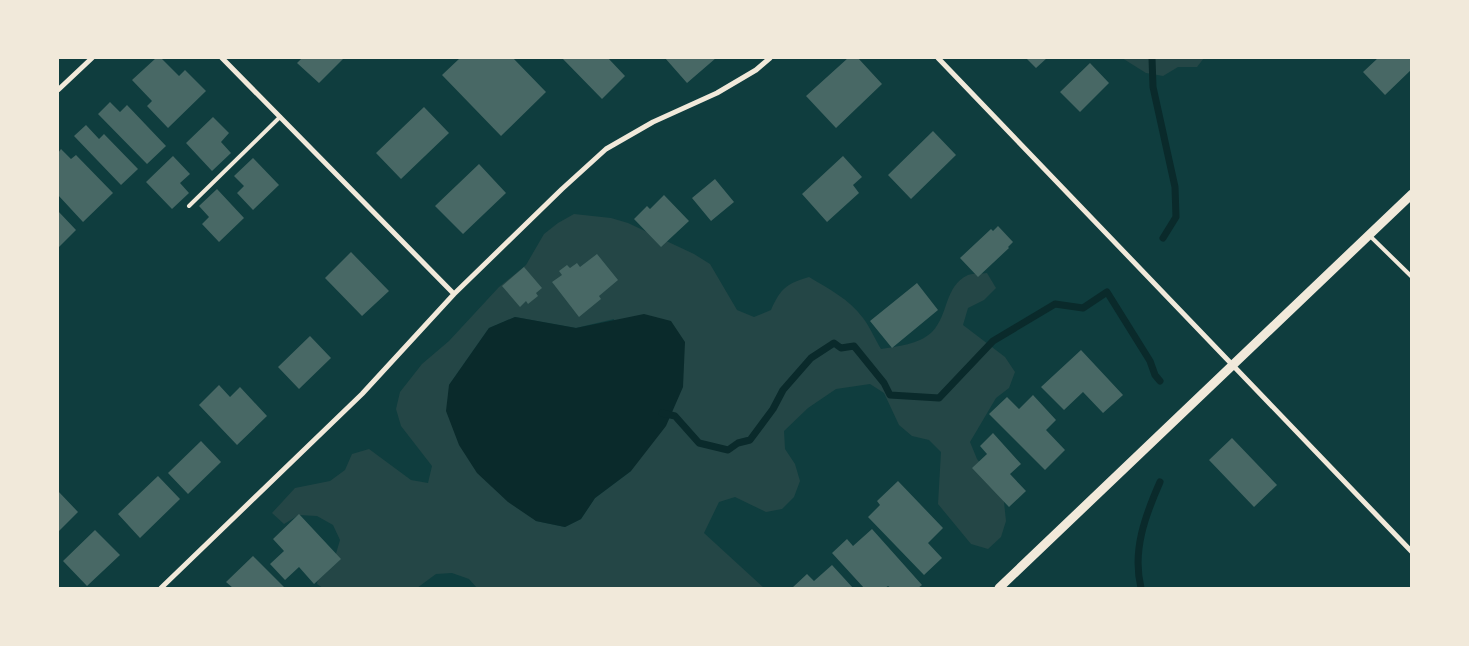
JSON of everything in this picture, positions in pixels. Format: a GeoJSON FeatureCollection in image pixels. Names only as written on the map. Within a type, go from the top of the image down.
{"type":"FeatureCollection","features":[{"type":"Feature","properties":{"kind":"street"},"geometry":{"type":"LineString","coordinates":[[58,90],[92,58]]}},
{"type":"Feature","properties":{"kind":"street"},"geometry":{"type":"LineString","coordinates":[[222,58],[454,294]]}},
{"type":"Feature","properties":{"kind":"street"},"geometry":{"type":"LineString","coordinates":[[161,588],[362,394],[454,294],[606,149],[652,122],[717,93],[756,70],[770,58]]}},
{"type":"Feature","properties":{"kind":"street"},"geometry":{"type":"LineString","coordinates":[[938,58],[1412,552]]}},
{"type":"Feature","properties":{"kind":"street"},"geometry":{"type":"LineString","coordinates":[[999,588],[1412,194]]}},
{"type":"Feature","properties":{"kind":"lane"},"geometry":{"type":"LineString","coordinates":[[189,206],[280,117]]}},
{"type":"Feature","properties":{"kind":"lane"},"geometry":{"type":"LineString","coordinates":[[1369,234],[1412,277]]}},
{"type":"Feature","properties":{"kind":"shaded area"},"geometry":{"type":"Polygon","coordinates":[[[1122,58],[1204,58],[1197,67],[1178,67],[1163,76],[1146,73],[1122,58]]]}},
{"type":"Feature","properties":{"kind":"shaded area"},"geometry":{"type":"Polygon","coordinates":[[[574,214],[611,218],[628,223],[694,254],[710,264],[737,310],[754,317],[771,310],[785,288],[809,277],[838,295],[857,311],[868,325],[881,349],[921,340],[932,332],[937,325],[951,293],[960,280],[970,274],[987,273],[996,288],[984,300],[968,308],[963,325],[1005,357],[1015,372],[1009,388],[996,398],[970,442],[977,459],[999,486],[1004,502],[1006,521],[1001,537],[988,549],[971,544],[938,504],[941,452],[929,440],[912,436],[899,425],[884,393],[870,384],[836,389],[808,408],[784,431],[785,449],[795,464],[800,481],[794,497],[782,509],[766,512],[735,497],[719,502],[704,533],[764,588],[477,588],[469,579],[452,573],[436,574],[417,588],[323,588],[317,584],[320,566],[335,557],[340,540],[333,525],[317,516],[299,515],[284,524],[272,513],[295,488],[330,481],[345,470],[352,454],[369,449],[411,480],[428,483],[432,466],[401,426],[396,409],[400,392],[422,364],[449,341],[499,287],[526,265],[544,234],[574,214]],[[515,317],[489,328],[449,385],[536,521],[565,527],[581,519],[595,498],[631,471],[614,319],[576,328],[515,317]]]}},
{"type":"Feature","properties":{"kind":"shaded area"},"geometry":{"type":"Polygon","coordinates":[[[644,314],[671,321],[685,342],[683,387],[666,426],[631,471],[595,498],[581,519],[565,527],[536,521],[508,502],[477,473],[459,445],[446,411],[449,385],[489,328],[515,317],[576,328],[644,314]]]}},
{"type":"Feature","properties":{"kind":"building"},"geometry":{"type":"Polygon","coordinates":[[[156,58],[161,58],[179,76],[185,70],[206,91],[168,128],[147,106],[152,101],[132,80],[156,58]]]}},
{"type":"Feature","properties":{"kind":"building"},"geometry":{"type":"Polygon","coordinates":[[[302,58],[344,58],[319,83],[297,63],[302,58]]]}},
{"type":"Feature","properties":{"kind":"building"},"geometry":{"type":"Polygon","coordinates":[[[460,58],[513,58],[546,92],[501,136],[442,75],[460,58]]]}},
{"type":"Feature","properties":{"kind":"building"},"geometry":{"type":"Polygon","coordinates":[[[562,58],[608,58],[625,76],[602,99],[562,58]]]}},
{"type":"Feature","properties":{"kind":"building"},"geometry":{"type":"Polygon","coordinates":[[[665,58],[716,58],[687,83],[665,58]]]}},
{"type":"Feature","properties":{"kind":"building"},"geometry":{"type":"Polygon","coordinates":[[[848,58],[858,58],[882,84],[836,128],[806,96],[848,58]]]}},
{"type":"Feature","properties":{"kind":"building"},"geometry":{"type":"Polygon","coordinates":[[[1026,58],[1047,58],[1036,68],[1026,58]]]}},
{"type":"Feature","properties":{"kind":"building"},"geometry":{"type":"Polygon","coordinates":[[[1378,58],[1412,58],[1412,69],[1385,95],[1363,72],[1378,58]]]}},
{"type":"Feature","properties":{"kind":"building"},"geometry":{"type":"Polygon","coordinates":[[[1090,63],[1109,83],[1080,112],[1060,92],[1090,63]]]}},
{"type":"Feature","properties":{"kind":"building"},"geometry":{"type":"Polygon","coordinates":[[[110,102],[120,112],[127,105],[166,146],[147,164],[98,114],[110,102]]]}},
{"type":"Feature","properties":{"kind":"building"},"geometry":{"type":"Polygon","coordinates":[[[424,107],[449,133],[401,179],[376,153],[424,107]]]}},
{"type":"Feature","properties":{"kind":"building"},"geometry":{"type":"Polygon","coordinates":[[[213,117],[229,133],[221,142],[231,153],[212,171],[186,143],[213,117]]]}},
{"type":"Feature","properties":{"kind":"building"},"geometry":{"type":"Polygon","coordinates":[[[86,125],[99,139],[104,134],[138,169],[121,185],[74,136],[86,125]]]}},
{"type":"Feature","properties":{"kind":"building"},"geometry":{"type":"Polygon","coordinates":[[[933,131],[956,155],[911,199],[888,175],[933,131]]]}},
{"type":"Feature","properties":{"kind":"building"},"geometry":{"type":"Polygon","coordinates":[[[61,149],[71,159],[76,155],[113,193],[83,222],[58,195],[58,153],[61,149]]]}},
{"type":"Feature","properties":{"kind":"building"},"geometry":{"type":"Polygon","coordinates":[[[173,156],[190,174],[180,183],[189,193],[172,209],[146,182],[173,156]]]}},
{"type":"Feature","properties":{"kind":"building"},"geometry":{"type":"Polygon","coordinates":[[[843,156],[862,177],[853,185],[859,193],[827,222],[802,194],[843,156]]]}},
{"type":"Feature","properties":{"kind":"building"},"geometry":{"type":"Polygon","coordinates":[[[253,158],[279,185],[253,210],[237,193],[244,186],[234,176],[253,158]]]}},
{"type":"Feature","properties":{"kind":"building"},"geometry":{"type":"Polygon","coordinates":[[[479,164],[506,193],[463,234],[435,206],[479,164]]]}},
{"type":"Feature","properties":{"kind":"building"},"geometry":{"type":"Polygon","coordinates":[[[715,179],[734,202],[711,221],[692,198],[715,179]]]}},
{"type":"Feature","properties":{"kind":"building"},"geometry":{"type":"Polygon","coordinates":[[[217,189],[244,218],[219,242],[202,224],[209,217],[199,206],[217,189]]]}},
{"type":"Feature","properties":{"kind":"building"},"geometry":{"type":"Polygon","coordinates":[[[664,195],[689,221],[661,247],[634,219],[647,206],[650,209],[664,195]]]}},
{"type":"Feature","properties":{"kind":"building"},"geometry":{"type":"Polygon","coordinates":[[[58,211],[76,230],[58,248],[58,211]]]}},
{"type":"Feature","properties":{"kind":"building"},"geometry":{"type":"Polygon","coordinates":[[[998,226],[1013,242],[978,277],[960,258],[991,229],[993,231],[998,226]]]}},
{"type":"Feature","properties":{"kind":"building"},"geometry":{"type":"Polygon","coordinates":[[[351,252],[389,291],[362,316],[325,278],[351,252]]]}},
{"type":"Feature","properties":{"kind":"building"},"geometry":{"type":"Polygon","coordinates":[[[597,254],[618,280],[599,296],[601,299],[579,317],[552,282],[562,275],[559,271],[567,265],[570,268],[577,263],[580,267],[597,254]]]}},
{"type":"Feature","properties":{"kind":"building"},"geometry":{"type":"Polygon","coordinates":[[[524,267],[542,288],[536,293],[538,296],[528,304],[526,301],[520,307],[502,286],[524,267]]]}},
{"type":"Feature","properties":{"kind":"building"},"geometry":{"type":"Polygon","coordinates":[[[917,283],[938,310],[892,348],[870,321],[917,283]]]}},
{"type":"Feature","properties":{"kind":"building"},"geometry":{"type":"Polygon","coordinates":[[[310,336],[331,358],[299,389],[278,367],[310,336]]]}},
{"type":"Feature","properties":{"kind":"building"},"geometry":{"type":"Polygon","coordinates":[[[1081,350],[1123,395],[1103,413],[1083,392],[1064,410],[1041,387],[1081,350]]]}},
{"type":"Feature","properties":{"kind":"building"},"geometry":{"type":"Polygon","coordinates":[[[219,385],[230,397],[240,387],[267,416],[237,445],[199,405],[219,385]]]}},
{"type":"Feature","properties":{"kind":"building"},"geometry":{"type":"Polygon","coordinates":[[[1033,395],[1056,420],[1046,430],[1065,450],[1045,470],[989,414],[1007,397],[1019,409],[1033,395]]]}},
{"type":"Feature","properties":{"kind":"building"},"geometry":{"type":"Polygon","coordinates":[[[993,433],[1021,464],[1010,474],[1026,491],[1009,507],[972,468],[987,454],[980,446],[993,433]]]}},
{"type":"Feature","properties":{"kind":"building"},"geometry":{"type":"Polygon","coordinates":[[[1232,438],[1277,485],[1254,507],[1209,460],[1232,438]]]}},
{"type":"Feature","properties":{"kind":"building"},"geometry":{"type":"Polygon","coordinates":[[[201,441],[221,462],[188,494],[168,473],[201,441]]]}},
{"type":"Feature","properties":{"kind":"building"},"geometry":{"type":"Polygon","coordinates":[[[158,476],[180,499],[140,538],[118,514],[158,476]]]}},
{"type":"Feature","properties":{"kind":"building"},"geometry":{"type":"Polygon","coordinates":[[[898,481],[943,528],[928,543],[942,558],[924,575],[868,517],[880,505],[877,501],[898,481]]]}},
{"type":"Feature","properties":{"kind":"building"},"geometry":{"type":"Polygon","coordinates":[[[58,491],[78,512],[58,532],[58,491]]]}},
{"type":"Feature","properties":{"kind":"building"},"geometry":{"type":"Polygon","coordinates":[[[299,514],[341,559],[314,584],[299,567],[285,580],[270,564],[284,551],[273,539],[299,514]]]}},
{"type":"Feature","properties":{"kind":"building"},"geometry":{"type":"Polygon","coordinates":[[[872,529],[922,585],[918,588],[891,588],[888,586],[885,588],[864,588],[832,553],[847,539],[853,546],[872,529]]]}},
{"type":"Feature","properties":{"kind":"building"},"geometry":{"type":"Polygon","coordinates":[[[95,530],[120,555],[87,586],[63,561],[95,530]]]}},
{"type":"Feature","properties":{"kind":"building"},"geometry":{"type":"Polygon","coordinates":[[[253,556],[285,588],[233,588],[226,582],[253,556]]]}},
{"type":"Feature","properties":{"kind":"building"},"geometry":{"type":"Polygon","coordinates":[[[832,565],[853,588],[792,588],[807,574],[814,581],[832,565]]]}},
{"type":"Feature","properties":{"kind":"waterway"},"geometry":{"type":"LineString","coordinates":[[1152,58],[1153,87],[1175,187],[1176,217],[1163,238]]}},
{"type":"Feature","properties":{"kind":"waterway"},"geometry":{"type":"LineString","coordinates":[[662,413],[675,416],[699,443],[728,450],[738,443],[750,440],[773,409],[783,390],[811,358],[834,343],[841,348],[854,346],[884,383],[890,395],[939,398],[993,341],[1055,304],[1083,308],[1107,292],[1150,361],[1155,375],[1160,381]]}},
{"type":"Feature","properties":{"kind":"waterway"},"geometry":{"type":"LineString","coordinates":[[1141,588],[1138,561],[1139,547],[1149,508],[1160,482]]}}]}
